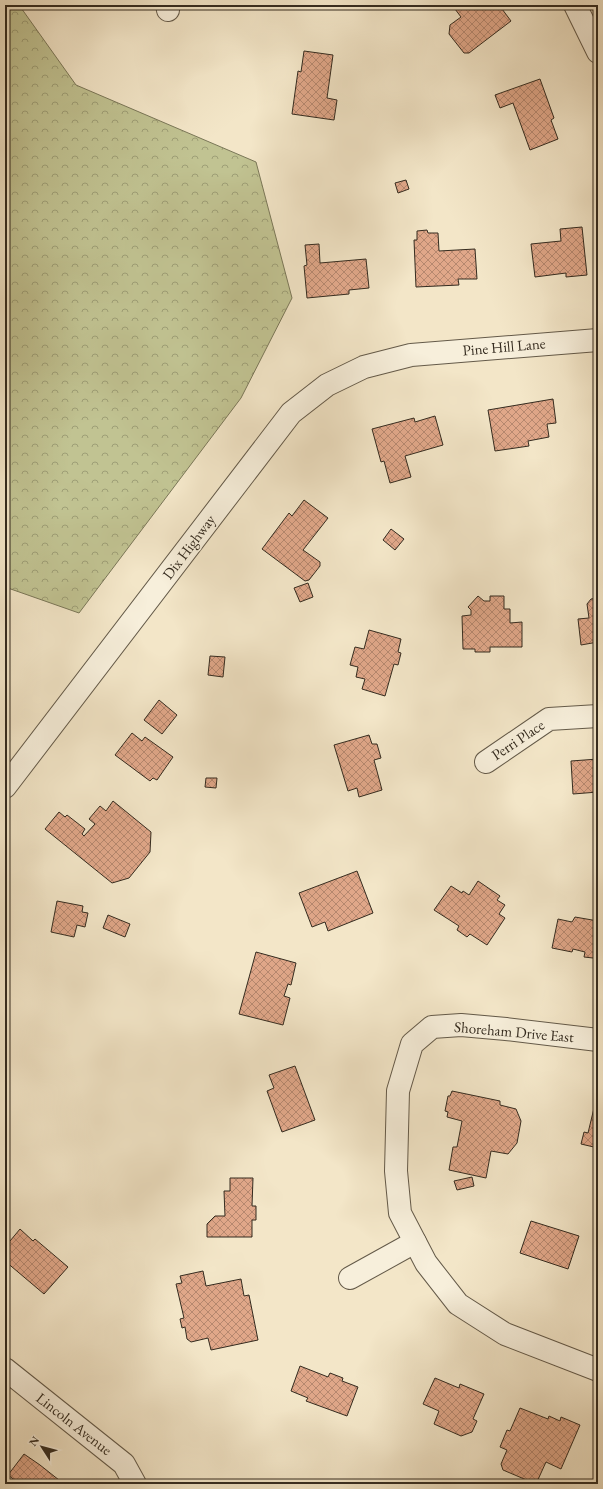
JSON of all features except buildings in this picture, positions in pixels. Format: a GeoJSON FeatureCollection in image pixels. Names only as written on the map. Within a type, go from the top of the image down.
{"type":"FeatureCollection","features":[{"type":"Feature","properties":{"kind":"street"},"geometry":{"type":"LineString","coordinates":[[574,5],[598,52]]}},
{"type":"Feature","properties":{"kind":"street","name":"Pine Hill Lane"},"geometry":{"type":"LineString","coordinates":[[411,355],[598,340]]}},
{"type":"Feature","properties":{"kind":"street","name":"Dix Highway"},"geometry":{"type":"LineString","coordinates":[[5,787],[291,414],[327,385],[364,367],[411,355]]}},
{"type":"Feature","properties":{"kind":"street","name":"Perri Place"},"geometry":{"type":"LineString","coordinates":[[486,762],[549,719],[598,716]]}},
{"type":"Feature","properties":{"kind":"street","name":"Shoreham Drive East"},"geometry":{"type":"LineString","coordinates":[[415,1242],[400,1213],[396,1171],[398,1091],[412,1044],[432,1027],[461,1025],[598,1040]]}},
{"type":"Feature","properties":{"kind":"street"},"geometry":{"type":"LineString","coordinates":[[350,1278],[415,1242],[426,1263],[458,1304],[505,1334],[598,1370]]}},
{"type":"Feature","properties":{"kind":"street","name":"Lincoln Avenue"},"geometry":{"type":"LineString","coordinates":[[5,1369],[124,1464],[135,1484]]}},
{"type":"Feature","properties":{"kind":"green space"},"geometry":{"type":"Polygon","coordinates":[[[5,5],[19,5],[76,85],[256,162],[292,298],[241,398],[79,613],[5,587],[5,5]]]}}]}
